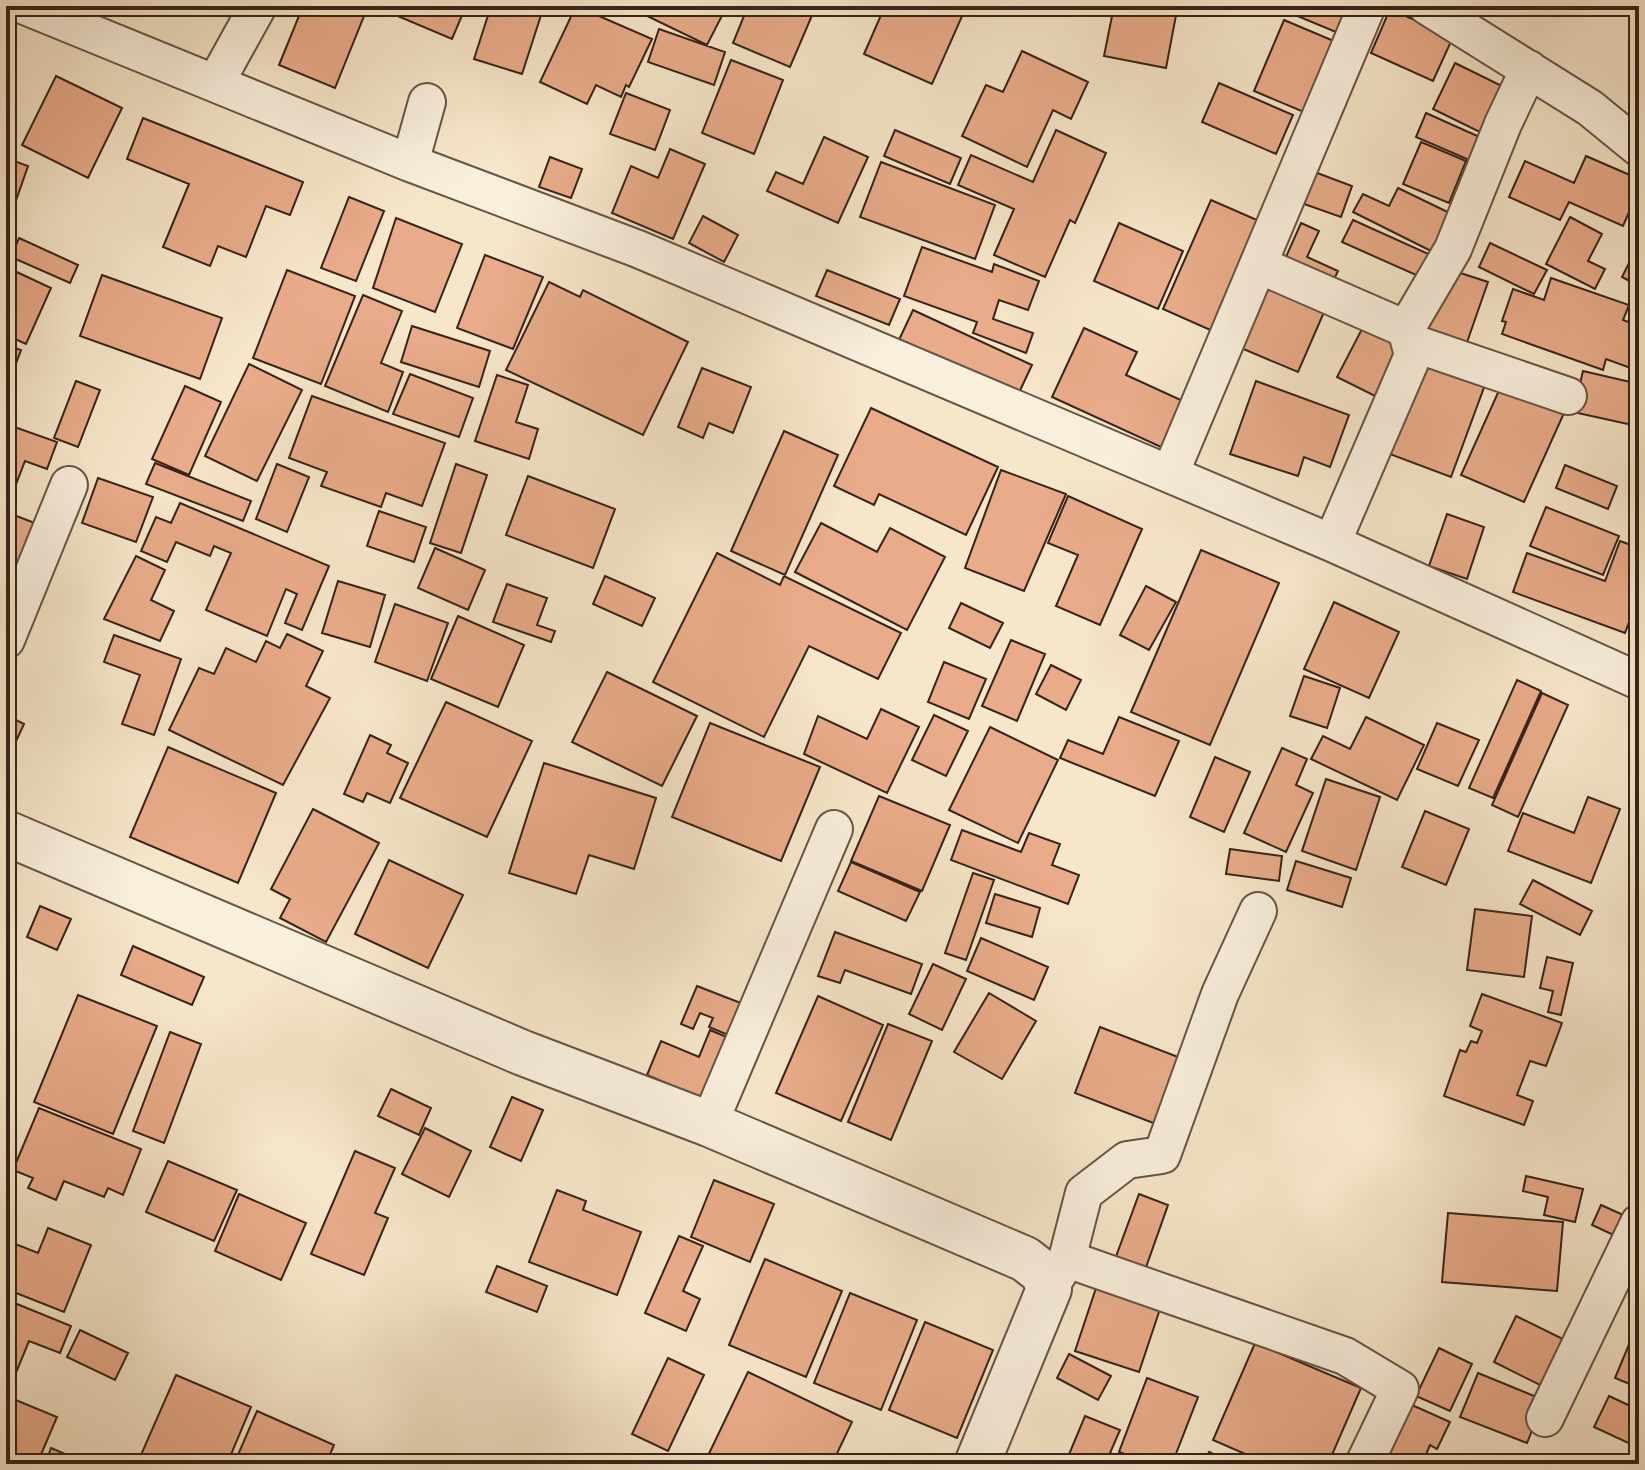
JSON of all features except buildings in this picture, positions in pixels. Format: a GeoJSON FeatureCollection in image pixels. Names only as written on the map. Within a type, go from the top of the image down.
{"type":"FeatureCollection","features":[{"type":"Feature","properties":{"kind":"street"},"geometry":{"type":"LineString","coordinates":[[25,6],[410,163],[638,249],[1332,543],[1639,681]]}},
{"type":"Feature","properties":{"kind":"street"},"geometry":{"type":"LineString","coordinates":[[216,82],[258,6]]}},
{"type":"Feature","properties":{"kind":"street"},"geometry":{"type":"LineString","coordinates":[[1170,474],[1367,6]]}},
{"type":"Feature","properties":{"kind":"street"},"geometry":{"type":"LineString","coordinates":[[1427,6],[1590,108],[1639,148]]}},
{"type":"Feature","properties":{"kind":"street"},"geometry":{"type":"LineString","coordinates":[[1332,543],[1413,355],[1408,336],[1453,249],[1503,124],[1529,69]]}},
{"type":"Feature","properties":{"kind":"street"},"geometry":{"type":"LineString","coordinates":[[410,163],[427,102]]}},
{"type":"Feature","properties":{"kind":"street"},"geometry":{"type":"LineString","coordinates":[[1259,265],[1408,336],[1568,396]]}},
{"type":"Feature","properties":{"kind":"street"},"geometry":{"type":"LineString","coordinates":[[6,640],[69,485]]}},
{"type":"Feature","properties":{"kind":"street"},"geometry":{"type":"LineString","coordinates":[[709,1124],[834,829]]}},
{"type":"Feature","properties":{"kind":"street"},"geometry":{"type":"LineString","coordinates":[[6,833],[523,1053],[709,1124],[1025,1259],[1043,1273],[1058,1274],[1345,1356],[1400,1389],[1364,1464]]}},
{"type":"Feature","properties":{"kind":"street"},"geometry":{"type":"LineString","coordinates":[[977,1464],[1058,1274],[1084,1193],[1127,1160],[1162,1155],[1220,994],[1258,911]]}},
{"type":"Feature","properties":{"kind":"street"},"geometry":{"type":"LineString","coordinates":[[1545,1418],[1639,1223]]}}]}
